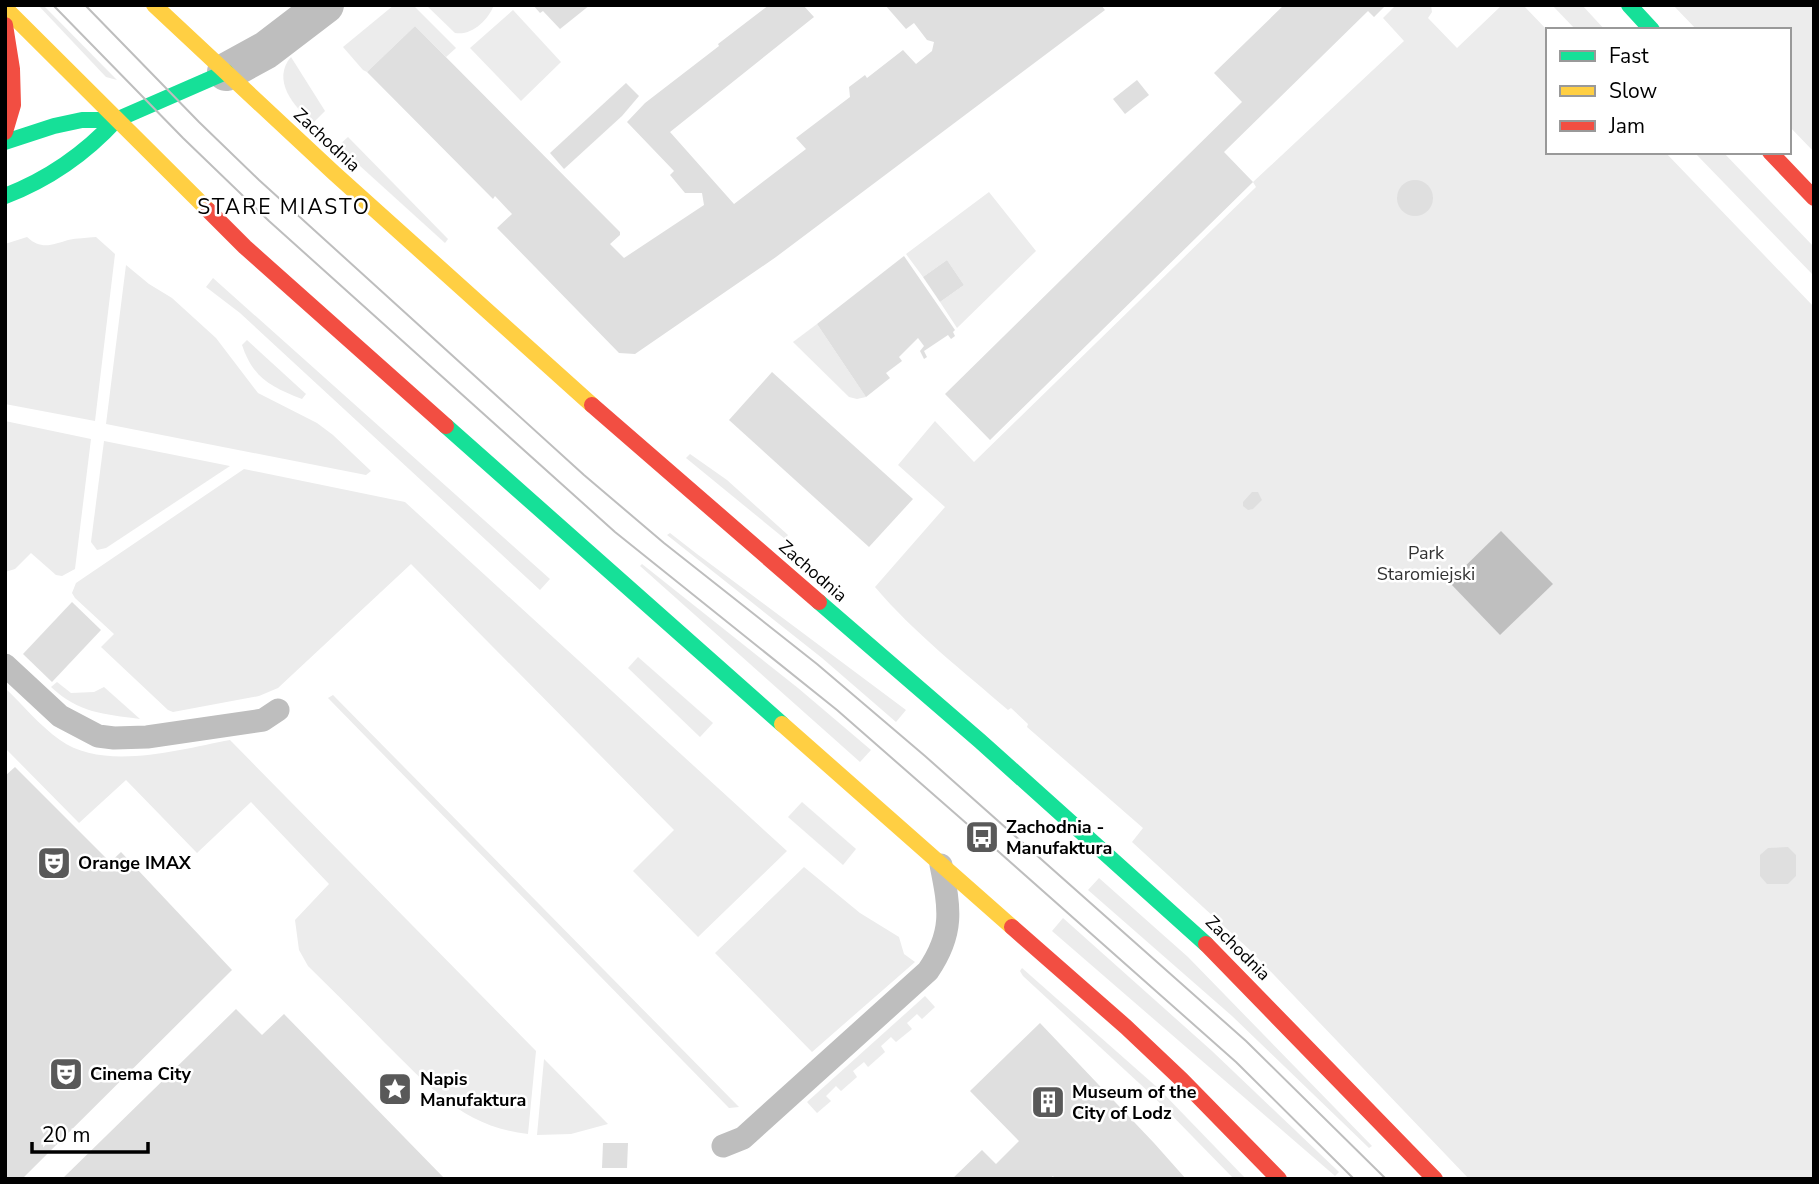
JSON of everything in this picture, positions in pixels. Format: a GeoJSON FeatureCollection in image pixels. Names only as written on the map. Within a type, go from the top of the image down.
{"type":"FeatureCollection","features":[{"type":"Feature","properties":{"kind":"main road","name":"Zachodnia"},"geometry":{"type":"LineString","coordinates":[[155,5],[345,182],[611,422],[980,741],[1189,927],[1435,1179]]}},
{"type":"Feature","properties":{"kind":"main road"},"geometry":{"type":"LineString","coordinates":[[1629,5],[1650,28]]}},
{"type":"Feature","properties":{"kind":"main road"},"geometry":{"type":"LineString","coordinates":[[5,9],[232,235],[337,331],[1135,1036],[1279,1179]]}},
{"type":"Feature","properties":{"kind":"main road"},"geometry":{"type":"LineString","coordinates":[[5,25],[12,69],[13,105],[5,132]]}},
{"type":"Feature","properties":{"kind":"main road"},"geometry":{"type":"LineString","coordinates":[[5,142],[82,120],[116,120],[226,72]]}},
{"type":"Feature","properties":{"kind":"main road"},"geometry":{"type":"LineString","coordinates":[[5,196],[76,160],[96,144],[116,120]]}},
{"type":"Feature","properties":{"kind":"main road"},"geometry":{"type":"LineString","coordinates":[[1772,154],[1814,198]]}},
{"type":"Feature","properties":{"kind":"street"},"geometry":{"type":"LineString","coordinates":[[226,72],[266,50],[325,5]]}},
{"type":"Feature","properties":{"kind":"lane"},"geometry":{"type":"LineString","coordinates":[[5,665],[60,716],[98,736],[147,737],[263,720],[278,710]]}},
{"type":"Feature","properties":{"kind":"lane"},"geometry":{"type":"LineString","coordinates":[[723,1146],[743,1138],[915,984],[936,960],[945,941],[948,920],[948,900],[942,865]]}},
{"type":"Feature","properties":{"kind":"green space"},"geometry":{"type":"Polygon","coordinates":[[[38,5],[43,5],[117,80],[106,77],[38,5]]]}},
{"type":"Feature","properties":{"kind":"green space"},"geometry":{"type":"Polygon","coordinates":[[[394,5],[413,5],[456,48],[446,57],[415,26],[367,72],[363,70],[343,47],[394,5]]]}},
{"type":"Feature","properties":{"kind":"green space"},"geometry":{"type":"Polygon","coordinates":[[[426,5],[494,5],[479,26],[467,32],[455,33],[426,5]]]}},
{"type":"Feature","properties":{"kind":"green space","name":"Park Staromiejski"},"geometry":{"type":"Polygon","coordinates":[[[1396,5],[1431,5],[1432,12],[1428,18],[1457,48],[1502,5],[1523,5],[1546,29],[1546,154],[1667,154],[1814,307],[1814,1179],[1469,1179],[1251,951],[1132,842],[1143,828],[1027,727],[1028,724],[1011,708],[1008,710],[939,651],[875,587],[945,507],[898,465],[935,421],[974,462],[1256,187],[1253,182],[1404,41],[1383,18],[1396,5]]]}},
{"type":"Feature","properties":{"kind":"green space"},"geometry":{"type":"Polygon","coordinates":[[[1552,5],[1582,5],[1603,28],[1574,28],[1552,5]]]}},
{"type":"Feature","properties":{"kind":"green space"},"geometry":{"type":"Polygon","coordinates":[[[1673,5],[1814,5],[1814,152],[1791,128],[1791,28],[1695,28],[1673,5]]]}},
{"type":"Feature","properties":{"kind":"green space"},"geometry":{"type":"Polygon","coordinates":[[[513,10],[561,62],[521,101],[470,48],[513,10]]]}},
{"type":"Feature","properties":{"kind":"green space"},"geometry":{"type":"Polygon","coordinates":[[[291,57],[325,111],[313,123],[292,101],[284,84],[285,66],[291,57]]]}},
{"type":"Feature","properties":{"kind":"green space"},"geometry":{"type":"Polygon","coordinates":[[[348,137],[448,239],[445,243],[338,146],[348,137]]]}},
{"type":"Feature","properties":{"kind":"green space"},"geometry":{"type":"Polygon","coordinates":[[[1696,154],[1725,154],[1814,247],[1814,276],[1696,154]]]}},
{"type":"Feature","properties":{"kind":"green space"},"geometry":{"type":"Polygon","coordinates":[[[989,192],[1036,251],[957,328],[940,302],[964,285],[947,260],[923,277],[906,254],[989,192]]]}},
{"type":"Feature","properties":{"kind":"green space"},"geometry":{"type":"Polygon","coordinates":[[[27,237],[37,244],[47,245],[96,237],[115,254],[95,421],[5,404],[5,244],[27,237]]]}},
{"type":"Feature","properties":{"kind":"green space"},"geometry":{"type":"Polygon","coordinates":[[[126,265],[172,298],[216,338],[258,393],[317,423],[371,471],[366,475],[106,424],[126,265]]]}},
{"type":"Feature","properties":{"kind":"green space"},"geometry":{"type":"Polygon","coordinates":[[[213,278],[550,579],[540,590],[240,313],[206,287],[213,278]]]}},
{"type":"Feature","properties":{"kind":"green space"},"geometry":{"type":"Polygon","coordinates":[[[817,324],[866,397],[849,397],[793,342],[817,324]]]}},
{"type":"Feature","properties":{"kind":"green space"},"geometry":{"type":"Polygon","coordinates":[[[247,340],[306,394],[302,399],[264,380],[246,356],[242,345],[247,340]]]}},
{"type":"Feature","properties":{"kind":"green space"},"geometry":{"type":"Polygon","coordinates":[[[5,421],[91,439],[75,569],[62,576],[56,575],[31,553],[15,569],[5,572],[5,421]]]}},
{"type":"Feature","properties":{"kind":"green space"},"geometry":{"type":"Polygon","coordinates":[[[104,441],[230,466],[106,548],[97,550],[91,542],[104,441]]]}},
{"type":"Feature","properties":{"kind":"green space"},"geometry":{"type":"Polygon","coordinates":[[[690,454],[727,480],[788,535],[785,539],[686,458],[690,454]]]}},
{"type":"Feature","properties":{"kind":"green space"},"geometry":{"type":"Polygon","coordinates":[[[244,469],[405,502],[787,851],[698,937],[633,871],[674,830],[411,564],[278,688],[259,696],[173,712],[168,710],[101,647],[114,634],[72,593],[76,583],[244,469]]]}},
{"type":"Feature","properties":{"kind":"green space"},"geometry":{"type":"Polygon","coordinates":[[[670,533],[906,710],[896,722],[822,658],[667,535],[670,533]]]}},
{"type":"Feature","properties":{"kind":"green space"},"geometry":{"type":"Polygon","coordinates":[[[642,564],[798,688],[871,750],[860,762],[640,566],[642,564]]]}},
{"type":"Feature","properties":{"kind":"green space"},"geometry":{"type":"Polygon","coordinates":[[[638,657],[713,723],[700,737],[628,668],[638,657]]]}},
{"type":"Feature","properties":{"kind":"green space"},"geometry":{"type":"Polygon","coordinates":[[[57,682],[71,693],[94,692],[104,687],[140,719],[103,714],[82,707],[61,696],[51,687],[57,682]]]}},
{"type":"Feature","properties":{"kind":"green space"},"geometry":{"type":"Polygon","coordinates":[[[5,688],[60,740],[78,750],[98,755],[143,755],[230,740],[536,1051],[528,1134],[484,1123],[449,1102],[432,1089],[308,966],[299,950],[295,920],[329,884],[251,802],[197,853],[126,780],[79,823],[5,748],[5,688]]]}},
{"type":"Feature","properties":{"kind":"green space"},"geometry":{"type":"Polygon","coordinates":[[[333,695],[739,1107],[729,1108],[328,698],[333,695]]]}},
{"type":"Feature","properties":{"kind":"green space"},"geometry":{"type":"Polygon","coordinates":[[[802,802],[856,849],[843,865],[788,817],[802,802]]]}},
{"type":"Feature","properties":{"kind":"green space"},"geometry":{"type":"Polygon","coordinates":[[[804,867],[860,913],[899,937],[904,954],[915,962],[812,1052],[715,953],[804,867]]]}},
{"type":"Feature","properties":{"kind":"green space"},"geometry":{"type":"Polygon","coordinates":[[[1099,878],[1188,957],[1372,1146],[1369,1148],[1232,1016],[1088,890],[1099,878]]]}},
{"type":"Feature","properties":{"kind":"green space"},"geometry":{"type":"Polygon","coordinates":[[[1063,918],[1212,1051],[1339,1172],[1335,1176],[1052,931],[1063,918]]]}},
{"type":"Feature","properties":{"kind":"green space"},"geometry":{"type":"Polygon","coordinates":[[[1022,968],[1159,1089],[1246,1179],[1234,1179],[1152,1095],[1023,976],[1020,971],[1022,968]]]}},
{"type":"Feature","properties":{"kind":"green space"},"geometry":{"type":"Polygon","coordinates":[[[925,996],[935,1007],[922,1019],[917,1014],[907,1023],[912,1029],[896,1042],[891,1037],[881,1046],[885,1052],[868,1067],[864,1062],[853,1071],[857,1077],[841,1091],[836,1086],[826,1096],[831,1101],[817,1113],[807,1102],[925,996]]]}},
{"type":"Feature","properties":{"kind":"green space"},"geometry":{"type":"Polygon","coordinates":[[[544,1059],[608,1124],[571,1134],[537,1135],[544,1059]]]}},
{"type":"Feature","properties":{"kind":"shaded area"},"geometry":{"type":"Polygon","coordinates":[[[1501,531],[1553,584],[1500,635],[1449,582],[1501,531]]]}},
{"type":"Feature","properties":{"kind":"building"},"geometry":{"type":"Polygon","coordinates":[[[533,5],[590,5],[560,29],[543,11],[540,13],[533,5]]]}},
{"type":"Feature","properties":{"kind":"building"},"geometry":{"type":"Polygon","coordinates":[[[769,5],[803,5],[814,17],[670,132],[734,204],[806,149],[796,138],[850,97],[849,87],[865,75],[867,78],[903,50],[916,64],[932,51],[934,42],[927,40],[914,23],[906,29],[885,5],[1101,5],[1105,10],[776,257],[635,354],[619,353],[497,228],[512,214],[495,196],[493,199],[367,72],[415,26],[620,232],[610,244],[624,258],[704,205],[702,193],[685,193],[670,175],[674,171],[627,122],[645,103],[769,5]]]}},
{"type":"Feature","properties":{"kind":"building"},"geometry":{"type":"Polygon","coordinates":[[[1284,5],[1386,5],[1374,17],[1368,11],[1224,152],[1253,182],[990,440],[945,394],[1242,102],[1214,73],[1284,5]]]}},
{"type":"Feature","properties":{"kind":"building"},"geometry":{"type":"Polygon","coordinates":[[[1137,80],[1149,95],[1125,114],[1113,99],[1137,80]]]}},
{"type":"Feature","properties":{"kind":"building"},"geometry":{"type":"Polygon","coordinates":[[[626,83],[639,96],[622,116],[564,169],[550,153],[626,83]]]}},
{"type":"Feature","properties":{"kind":"building"},"geometry":{"type":"Polygon","coordinates":[[[1415,180],[1428,185],[1433,198],[1428,211],[1415,216],[1402,211],[1397,198],[1402,185],[1415,180]]]}},
{"type":"Feature","properties":{"kind":"building"},"geometry":{"type":"Polygon","coordinates":[[[904,256],[955,330],[955,336],[951,339],[948,335],[924,351],[927,357],[924,359],[920,351],[924,346],[918,338],[899,357],[902,361],[886,373],[890,378],[866,397],[817,324],[904,256]]]}},
{"type":"Feature","properties":{"kind":"building"},"geometry":{"type":"Polygon","coordinates":[[[947,260],[964,285],[940,302],[923,277],[947,260]]]}},
{"type":"Feature","properties":{"kind":"building"},"geometry":{"type":"Polygon","coordinates":[[[772,372],[913,499],[869,547],[729,420],[772,372]]]}},
{"type":"Feature","properties":{"kind":"building"},"geometry":{"type":"Polygon","coordinates":[[[1252,492],[1258,492],[1262,500],[1248,510],[1243,506],[1243,502],[1252,492]]]}},
{"type":"Feature","properties":{"kind":"building"},"geometry":{"type":"Polygon","coordinates":[[[72,602],[101,630],[52,682],[23,654],[72,602]]]}},
{"type":"Feature","properties":{"kind":"building","name":"Cinema City"},"geometry":{"type":"Polygon","coordinates":[[[15,767],[107,859],[99,867],[102,870],[121,852],[232,970],[22,1179],[5,1179],[5,776],[15,767]]]}},
{"type":"Feature","properties":{"kind":"building"},"geometry":{"type":"Polygon","coordinates":[[[1788,847],[1796,855],[1796,876],[1788,884],[1767,884],[1760,876],[1760,855],[1768,848],[1788,847]]]}},
{"type":"Feature","properties":{"kind":"building"},"geometry":{"type":"Polygon","coordinates":[[[236,1009],[262,1035],[284,1014],[445,1179],[62,1179],[236,1009]]]}},
{"type":"Feature","properties":{"kind":"building","name":"Museum of the City of Lodz"},"geometry":{"type":"Polygon","coordinates":[[[1040,1023],[1186,1179],[1055,1179],[1053,1176],[1050,1179],[952,1179],[982,1150],[996,1164],[1019,1141],[970,1091],[1040,1023]]]}},
{"type":"Feature","properties":{"kind":"building"},"geometry":{"type":"Polygon","coordinates":[[[603,1143],[628,1143],[627,1168],[602,1168],[603,1143]]]}},
{"type":"Feature","properties":{"kind":"tram line"},"geometry":{"type":"LineString","coordinates":[[53,5],[183,138],[269,221],[615,532],[837,710],[982,837],[1236,1062],[1354,1179]]}},
{"type":"Feature","properties":{"kind":"tram line"},"geometry":{"type":"LineString","coordinates":[[85,5],[259,180],[584,475],[664,543],[817,664],[925,756],[1246,1041],[1386,1179]]}},
{"type":"Feature","properties":{"kind":"traffic: fast"},"geometry":{"type":"LineString","coordinates":[[1629,5],[1650,28]]}},
{"type":"Feature","properties":{"kind":"traffic: fast"},"geometry":{"type":"LineString","coordinates":[[5,142],[82,120],[116,120],[226,72]]}},
{"type":"Feature","properties":{"kind":"traffic: fast"},"geometry":{"type":"LineString","coordinates":[[5,196],[65,165],[116,120]]}},
{"type":"Feature","properties":{"kind":"traffic: fast"},"geometry":{"type":"LineString","coordinates":[[446,426],[782,724]]}},
{"type":"Feature","properties":{"kind":"traffic: fast"},"geometry":{"type":"LineString","coordinates":[[819,602],[980,741],[1206,944]]}},
{"type":"Feature","properties":{"kind":"traffic: slow"},"geometry":{"type":"LineString","coordinates":[[154,5],[334,173],[592,405]]}},
{"type":"Feature","properties":{"kind":"traffic: slow"},"geometry":{"type":"LineString","coordinates":[[5,8],[208,210]]}},
{"type":"Feature","properties":{"kind":"traffic: slow"},"geometry":{"type":"LineString","coordinates":[[782,724],[1012,927]]}},
{"type":"Feature","properties":{"kind":"traffic: jam"},"geometry":{"type":"LineString","coordinates":[[5,25],[12,69],[13,105],[5,132]]}},
{"type":"Feature","properties":{"kind":"traffic: jam"},"geometry":{"type":"LineString","coordinates":[[1772,154],[1814,198]]}},
{"type":"Feature","properties":{"kind":"traffic: jam"},"geometry":{"type":"LineString","coordinates":[[208,210],[245,247],[446,426]]}},
{"type":"Feature","properties":{"kind":"traffic: jam"},"geometry":{"type":"LineString","coordinates":[[592,405],[819,602]]}},
{"type":"Feature","properties":{"kind":"traffic: jam"},"geometry":{"type":"LineString","coordinates":[[1012,927],[1126,1027],[1279,1179]]}},
{"type":"Feature","properties":{"kind":"traffic: jam"},"geometry":{"type":"LineString","coordinates":[[1206,944],[1435,1179]]}},
{"type":"Feature","properties":{"kind":"place","name":"Zachodnia - Manufaktura"},"geometry":{"type":"Point","coordinates":[982,837]}},
{"type":"Feature","properties":{"kind":"place","name":"Orange IMAX"},"geometry":{"type":"Point","coordinates":[54,863]}},
{"type":"Feature","properties":{"kind":"place","name":"Cinema City"},"geometry":{"type":"Point","coordinates":[66,1074]}},
{"type":"Feature","properties":{"kind":"place","name":"Napis Manufaktura"},"geometry":{"type":"Point","coordinates":[395,1089]}},
{"type":"Feature","properties":{"kind":"place","name":"Museum of the City of Lodz"},"geometry":{"type":"Point","coordinates":[1048,1102]}},
{"type":"Feature","properties":{"kind":"district","name":"STARE MIASTO"},"geometry":{"type":"Point","coordinates":[284,207]}}]}
